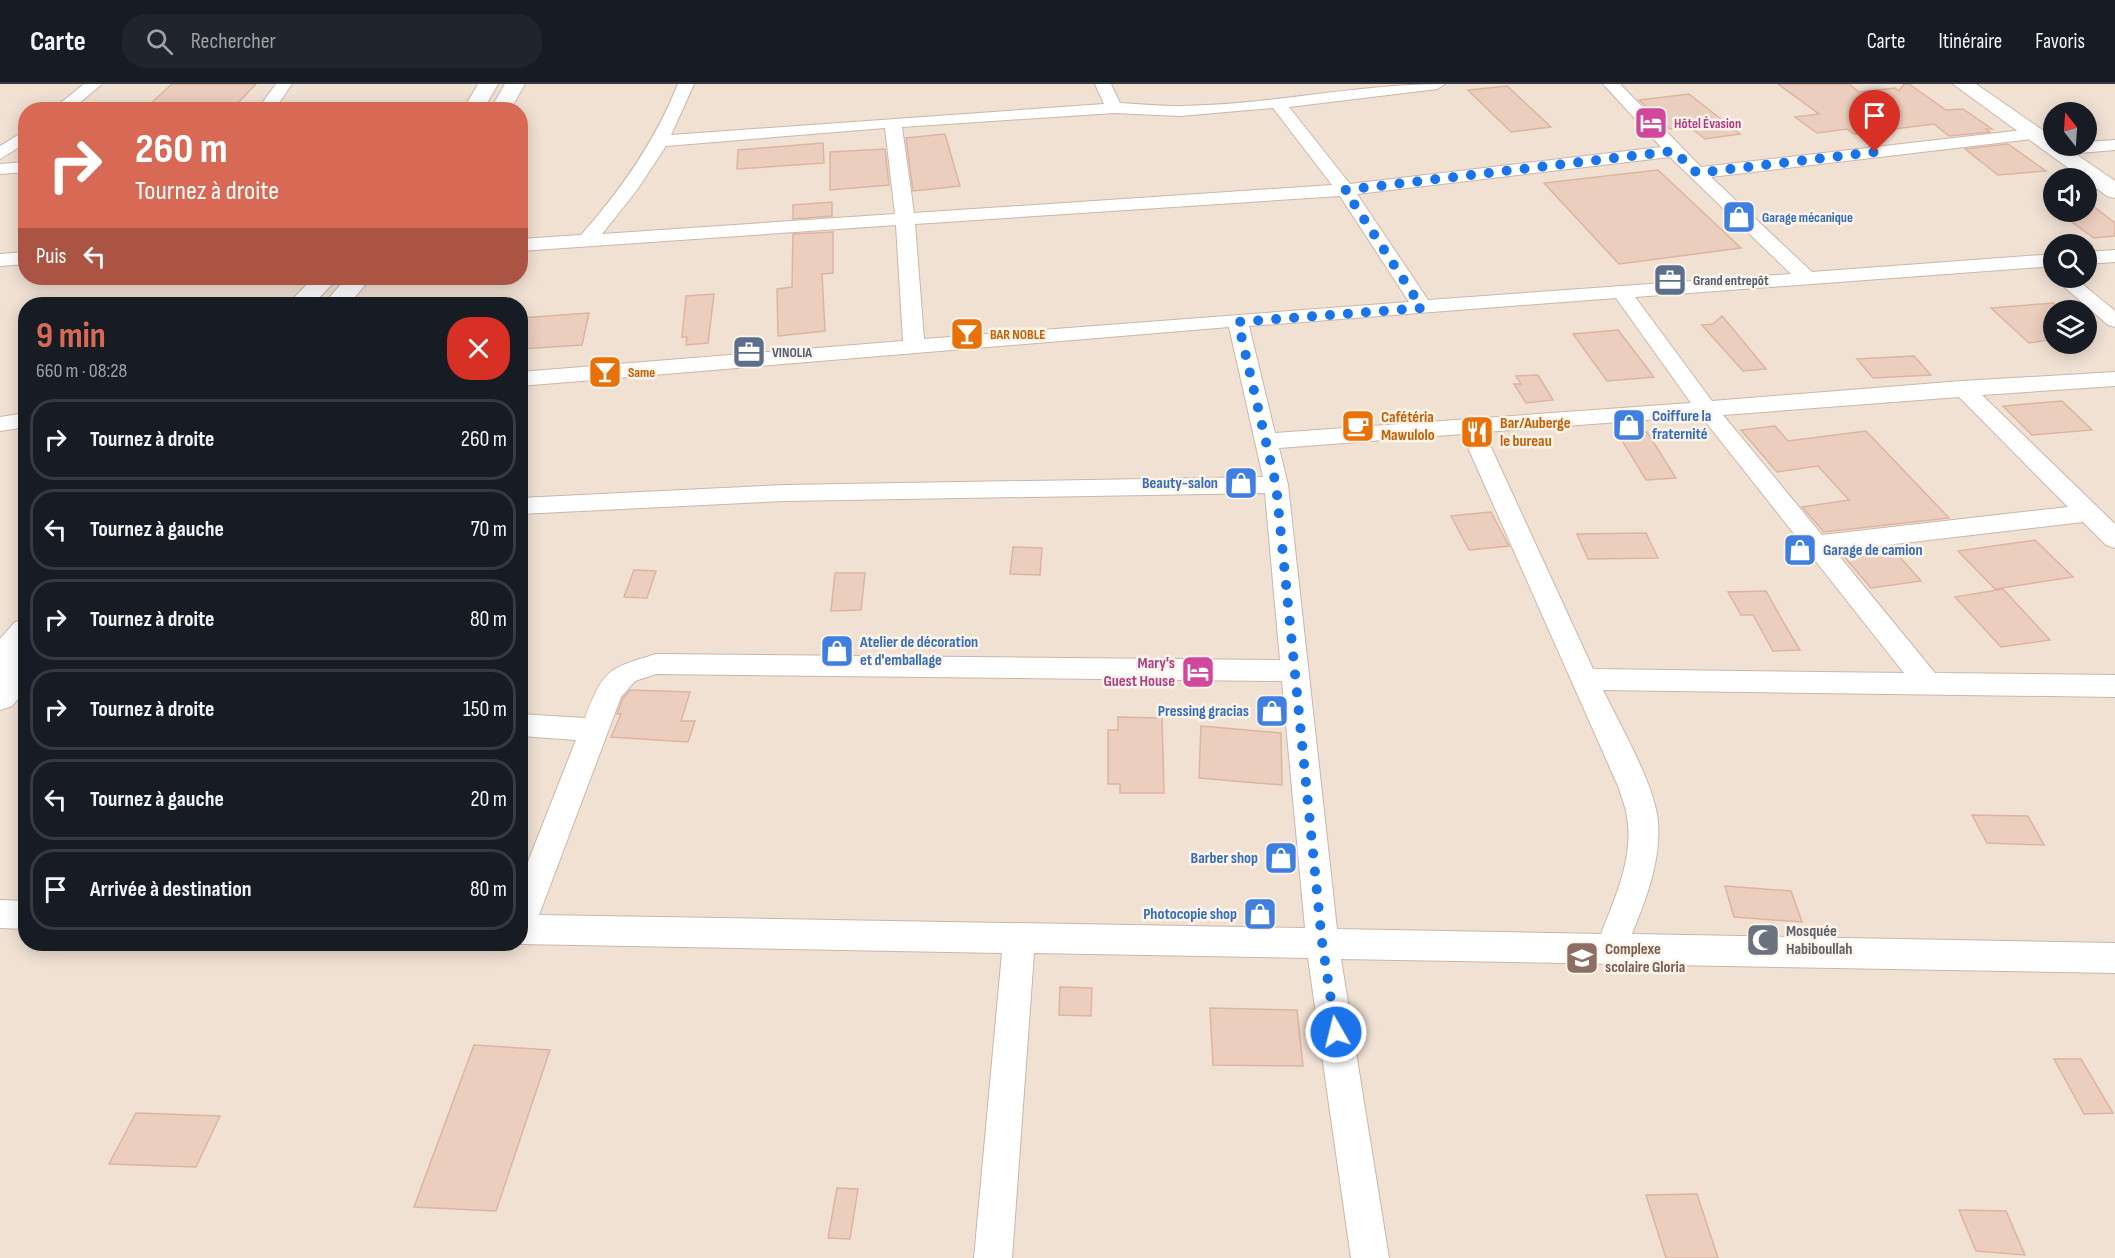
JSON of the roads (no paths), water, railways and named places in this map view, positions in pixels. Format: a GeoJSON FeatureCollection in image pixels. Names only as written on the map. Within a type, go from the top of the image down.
{"type":"FeatureCollection","features":[{"type":"Feature","properties":{"kind":"main road"},"geometry":{"type":"LineString","coordinates":[[478,102],[488,84]]}},
{"type":"Feature","properties":{"kind":"main road"},"geometry":{"type":"LineString","coordinates":[[505,102],[515,84]]}},
{"type":"Feature","properties":{"kind":"main road"},"geometry":{"type":"LineString","coordinates":[[1963,84],[2043,142]]}},
{"type":"Feature","properties":{"kind":"main road"},"geometry":{"type":"LineString","coordinates":[[2064,156],[2115,191]]}},
{"type":"Feature","properties":{"kind":"main road"},"geometry":{"type":"LineString","coordinates":[[307,297],[319,285]]}},
{"type":"Feature","properties":{"kind":"main road"},"geometry":{"type":"LineString","coordinates":[[342,297],[353,285]]}},
{"type":"Feature","properties":{"kind":"main road"},"geometry":{"type":"LineString","coordinates":[[11,681],[18,658]]}},
{"type":"Feature","properties":{"kind":"street"},"geometry":{"type":"LineString","coordinates":[[70,102],[94,84]]}},
{"type":"Feature","properties":{"kind":"street"},"geometry":{"type":"LineString","coordinates":[[272,102],[284,84]]}},
{"type":"Feature","properties":{"kind":"street"},"geometry":{"type":"LineString","coordinates":[[586,241],[634,183],[660,141],[686,84]]}},
{"type":"Feature","properties":{"kind":"street"},"geometry":{"type":"LineString","coordinates":[[1103,84],[1114,108]]}},
{"type":"Feature","properties":{"kind":"street"},"geometry":{"type":"LineString","coordinates":[[660,141],[1114,108],[1180,111],[1277,103],[1437,84]]}},
{"type":"Feature","properties":{"kind":"street"},"geometry":{"type":"LineString","coordinates":[[1612,85],[1634,84]]}},
{"type":"Feature","properties":{"kind":"street"},"geometry":{"type":"LineString","coordinates":[[1612,85],[1674,151],[1808,279]]}},
{"type":"Feature","properties":{"kind":"street"},"geometry":{"type":"LineString","coordinates":[[1277,103],[1345,190],[1422,308]]}},
{"type":"Feature","properties":{"kind":"street"},"geometry":{"type":"LineString","coordinates":[[893,123],[902,178],[914,346]]}},
{"type":"Feature","properties":{"kind":"street"},"geometry":{"type":"LineString","coordinates":[[1697,173],[2032,134]]}},
{"type":"Feature","properties":{"kind":"street"},"geometry":{"type":"LineString","coordinates":[[0,154],[18,141]]}},
{"type":"Feature","properties":{"kind":"street"},"geometry":{"type":"LineString","coordinates":[[2097,147],[2115,146]]}},
{"type":"Feature","properties":{"kind":"street"},"geometry":{"type":"LineString","coordinates":[[528,245],[1345,190],[1674,151]]}},
{"type":"Feature","properties":{"kind":"street"},"geometry":{"type":"LineString","coordinates":[[0,169],[18,168]]}},
{"type":"Feature","properties":{"kind":"street"},"geometry":{"type":"LineString","coordinates":[[2097,257],[2115,256]]}},
{"type":"Feature","properties":{"kind":"street"},"geometry":{"type":"LineString","coordinates":[[0,260],[18,259]]}},
{"type":"Feature","properties":{"kind":"street"},"geometry":{"type":"LineString","coordinates":[[528,378],[914,346],[1621,292],[2043,263]]}},
{"type":"Feature","properties":{"kind":"street"},"geometry":{"type":"LineString","coordinates":[[2076,288],[2115,321]]}},
{"type":"Feature","properties":{"kind":"street"},"geometry":{"type":"LineString","coordinates":[[1621,292],[1706,407],[1814,545],[1927,682]]}},
{"type":"Feature","properties":{"kind":"street"},"geometry":{"type":"LineString","coordinates":[[1238,322],[1268,441],[1276,485],[1322,942],[1370,1258]]}},
{"type":"Feature","properties":{"kind":"street"},"geometry":{"type":"LineString","coordinates":[[1268,441],[1962,388],[2115,379]]}},
{"type":"Feature","properties":{"kind":"street"},"geometry":{"type":"LineString","coordinates":[[1962,388],[2115,539]]}},
{"type":"Feature","properties":{"kind":"street"},"geometry":{"type":"LineString","coordinates":[[0,424],[18,421]]}},
{"type":"Feature","properties":{"kind":"street"},"geometry":{"type":"LineString","coordinates":[[1470,426],[1633,786],[1643,821],[1643,843],[1633,891],[1611,948]]}},
{"type":"Feature","properties":{"kind":"street"},"geometry":{"type":"LineString","coordinates":[[0,434],[18,434]]}},
{"type":"Feature","properties":{"kind":"street"},"geometry":{"type":"LineString","coordinates":[[528,507],[784,493],[1276,485]]}},
{"type":"Feature","properties":{"kind":"street"},"geometry":{"type":"LineString","coordinates":[[1814,545],[2087,513]]}},
{"type":"Feature","properties":{"kind":"street"},"geometry":{"type":"LineString","coordinates":[[528,904],[609,692],[625,674],[656,664],[1296,671]]}},
{"type":"Feature","properties":{"kind":"street"},"geometry":{"type":"LineString","coordinates":[[1584,679],[2115,686]]}},
{"type":"Feature","properties":{"kind":"street"},"geometry":{"type":"LineString","coordinates":[[528,726],[596,730]]}},
{"type":"Feature","properties":{"kind":"street"},"geometry":{"type":"LineString","coordinates":[[0,914],[18,915]]}},
{"type":"Feature","properties":{"kind":"street"},"geometry":{"type":"LineString","coordinates":[[528,929],[2115,958]]}},
{"type":"Feature","properties":{"kind":"street"},"geometry":{"type":"LineString","coordinates":[[993,1258],[1019,937]]}},
{"type":"Feature","properties":{"kind":"place","name":"Hôtel Évasion"},"geometry":{"type":"Point","coordinates":[1651,123]}},
{"type":"Feature","properties":{"kind":"place","name":"Garage mécanique"},"geometry":{"type":"Point","coordinates":[1739,217]}},
{"type":"Feature","properties":{"kind":"place","name":"Grand entrepôt"},"geometry":{"type":"Point","coordinates":[1670,280]}},
{"type":"Feature","properties":{"kind":"place","name":"BAR NOBLE"},"geometry":{"type":"Point","coordinates":[967,334]}},
{"type":"Feature","properties":{"kind":"place","name":"VINOLIA"},"geometry":{"type":"Point","coordinates":[749,352]}},
{"type":"Feature","properties":{"kind":"place","name":"Same"},"geometry":{"type":"Point","coordinates":[605,372]}},
{"type":"Feature","properties":{"kind":"place","name":"Coiffure la fraternité"},"geometry":{"type":"Point","coordinates":[1629,425]}},
{"type":"Feature","properties":{"kind":"place","name":"Cafétéria Mawulolo"},"geometry":{"type":"Point","coordinates":[1358,426]}},
{"type":"Feature","properties":{"kind":"place","name":"Bar/Auberge le bureau"},"geometry":{"type":"Point","coordinates":[1477,432]}},
{"type":"Feature","properties":{"kind":"place","name":"Beauty-salon"},"geometry":{"type":"Point","coordinates":[1241,483]}},
{"type":"Feature","properties":{"kind":"place","name":"Garage de camion"},"geometry":{"type":"Point","coordinates":[1800,550]}},
{"type":"Feature","properties":{"kind":"place","name":"Atelier de décoration et d'emballage"},"geometry":{"type":"Point","coordinates":[837,651]}},
{"type":"Feature","properties":{"kind":"place","name":"Mary's Guest House"},"geometry":{"type":"Point","coordinates":[1198,672]}},
{"type":"Feature","properties":{"kind":"place","name":"Pressing gracias"},"geometry":{"type":"Point","coordinates":[1272,711]}},
{"type":"Feature","properties":{"kind":"place","name":"Barber shop"},"geometry":{"type":"Point","coordinates":[1281,858]}},
{"type":"Feature","properties":{"kind":"place","name":"Photocopie shop"},"geometry":{"type":"Point","coordinates":[1260,914]}},
{"type":"Feature","properties":{"kind":"place","name":"Mosquée Habiboullah"},"geometry":{"type":"Point","coordinates":[1763,940]}},
{"type":"Feature","properties":{"kind":"place","name":"Complexe scolaire Gloria"},"geometry":{"type":"Point","coordinates":[1582,958]}}]}
